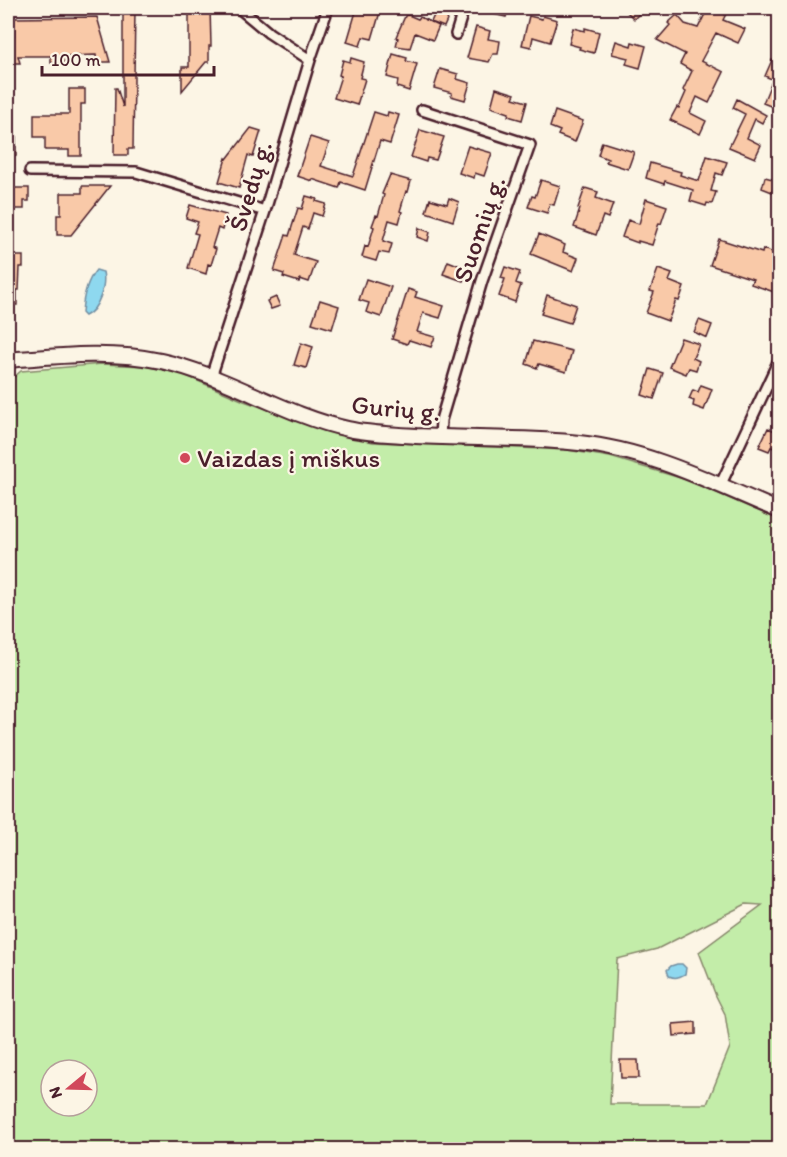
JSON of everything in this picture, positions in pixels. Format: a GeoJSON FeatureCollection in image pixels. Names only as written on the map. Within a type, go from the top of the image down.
{"type":"FeatureCollection","features":[{"type":"Feature","properties":{"kind":"street"},"geometry":{"type":"LineString","coordinates":[[239,8],[269,33],[310,60]]}},
{"type":"Feature","properties":{"kind":"street","name":"Švedų g."},"geometry":{"type":"LineString","coordinates":[[211,377],[328,8]]}},
{"type":"Feature","properties":{"kind":"street"},"geometry":{"type":"LineString","coordinates":[[456,34],[464,8]]}},
{"type":"Feature","properties":{"kind":"street","name":"Suomių g."},"geometry":{"type":"LineString","coordinates":[[423,110],[530,145],[482,281],[441,420],[440,437]]}},
{"type":"Feature","properties":{"kind":"street"},"geometry":{"type":"LineString","coordinates":[[30,171],[136,172],[265,211]]}},
{"type":"Feature","properties":{"kind":"street","name":"Gurių g."},"geometry":{"type":"LineString","coordinates":[[8,360],[104,355],[135,357],[161,361],[211,377],[283,408],[329,424],[370,433],[538,440],[581,443],[615,449],[648,458],[780,512]]}},
{"type":"Feature","properties":{"kind":"street"},"geometry":{"type":"LineString","coordinates":[[720,486],[780,358]]}},
{"type":"Feature","properties":{"kind":"green space"},"geometry":{"type":"Polygon","coordinates":[[[102,364],[145,366],[182,374],[244,401],[336,434],[373,442],[567,450],[610,457],[687,480],[779,520],[779,1149],[8,1150],[8,382],[21,371],[102,364]],[[746,904],[657,949],[617,959],[610,1104],[707,1104],[730,1047],[725,1014],[699,952],[762,905],[746,904]]]}},
{"type":"Feature","properties":{"kind":"water"},"geometry":{"type":"Polygon","coordinates":[[[96,270],[103,272],[102,290],[98,303],[85,316],[82,313],[84,296],[87,285],[96,270]]]}},
{"type":"Feature","properties":{"kind":"water"},"geometry":{"type":"Polygon","coordinates":[[[677,964],[682,964],[686,968],[685,974],[677,977],[669,976],[667,970],[677,964]]]}},
{"type":"Feature","properties":{"kind":"building"},"geometry":{"type":"Polygon","coordinates":[[[123,8],[135,8],[133,149],[128,149],[128,155],[114,155],[115,88],[117,88],[123,107],[123,8]]]}},
{"type":"Feature","properties":{"kind":"building"},"geometry":{"type":"Polygon","coordinates":[[[189,8],[210,8],[211,46],[209,46],[209,62],[206,62],[182,91],[182,67],[189,67],[189,8]]]}},
{"type":"Feature","properties":{"kind":"building"},"geometry":{"type":"Polygon","coordinates":[[[357,8],[378,8],[380,12],[372,39],[363,37],[360,46],[347,42],[357,8]]]}},
{"type":"Feature","properties":{"kind":"building"},"geometry":{"type":"Polygon","coordinates":[[[480,8],[509,8],[506,17],[480,11],[480,8]]]}},
{"type":"Feature","properties":{"kind":"building"},"geometry":{"type":"Polygon","coordinates":[[[623,8],[645,8],[634,19],[623,8]]]}},
{"type":"Feature","properties":{"kind":"building"},"geometry":{"type":"Polygon","coordinates":[[[708,8],[729,8],[723,20],[745,29],[738,43],[716,33],[701,61],[724,72],[709,103],[697,97],[690,113],[706,121],[700,134],[670,120],[677,107],[679,108],[686,92],[683,90],[692,71],[680,64],[685,54],[657,40],[670,25],[668,23],[677,15],[685,24],[698,28],[708,8]]]}},
{"type":"Feature","properties":{"kind":"building"},"geometry":{"type":"Polygon","coordinates":[[[435,13],[448,18],[444,27],[431,22],[435,13]]]}},
{"type":"Feature","properties":{"kind":"building"},"geometry":{"type":"Polygon","coordinates":[[[406,14],[418,19],[420,17],[439,26],[433,40],[415,33],[410,48],[396,46],[398,38],[396,37],[406,14]]]}},
{"type":"Feature","properties":{"kind":"building"},"geometry":{"type":"Polygon","coordinates":[[[529,16],[542,19],[543,16],[557,20],[550,42],[533,37],[531,47],[522,45],[529,16]]]}},
{"type":"Feature","properties":{"kind":"building"},"geometry":{"type":"Polygon","coordinates":[[[97,17],[110,62],[97,62],[96,55],[63,56],[65,62],[51,63],[51,56],[18,56],[20,63],[8,63],[8,37],[14,37],[14,18],[97,17]]]}},
{"type":"Feature","properties":{"kind":"building"},"geometry":{"type":"Polygon","coordinates":[[[476,27],[490,31],[488,39],[500,41],[498,54],[493,54],[489,62],[467,58],[476,27]]]}},
{"type":"Feature","properties":{"kind":"building"},"geometry":{"type":"Polygon","coordinates":[[[573,28],[585,31],[585,28],[599,32],[594,53],[569,44],[573,28]]]}},
{"type":"Feature","properties":{"kind":"building"},"geometry":{"type":"Polygon","coordinates":[[[616,41],[631,46],[632,42],[646,46],[640,68],[626,64],[628,58],[612,54],[616,41]]]}},
{"type":"Feature","properties":{"kind":"building"},"geometry":{"type":"Polygon","coordinates":[[[393,54],[417,64],[409,91],[397,87],[398,80],[387,77],[393,54]]]}},
{"type":"Feature","properties":{"kind":"building"},"geometry":{"type":"Polygon","coordinates":[[[351,58],[364,62],[360,78],[365,79],[357,105],[334,98],[343,60],[350,62],[351,58]]]}},
{"type":"Feature","properties":{"kind":"building"},"geometry":{"type":"Polygon","coordinates":[[[772,60],[780,64],[780,74],[776,81],[765,76],[772,60]]]}},
{"type":"Feature","properties":{"kind":"building"},"geometry":{"type":"Polygon","coordinates":[[[440,69],[458,74],[457,79],[470,83],[465,100],[451,96],[452,93],[434,88],[440,69]]]}},
{"type":"Feature","properties":{"kind":"building"},"geometry":{"type":"Polygon","coordinates":[[[771,83],[780,87],[780,110],[763,103],[771,83]]]}},
{"type":"Feature","properties":{"kind":"building"},"geometry":{"type":"Polygon","coordinates":[[[496,88],[515,94],[513,98],[527,102],[522,120],[491,107],[496,88]]]}},
{"type":"Feature","properties":{"kind":"building"},"geometry":{"type":"Polygon","coordinates":[[[69,89],[85,89],[85,104],[81,104],[81,156],[69,156],[69,150],[45,150],[45,137],[34,137],[34,114],[69,114],[69,89]]]}},
{"type":"Feature","properties":{"kind":"building"},"geometry":{"type":"Polygon","coordinates":[[[737,99],[766,115],[762,123],[755,119],[747,138],[761,145],[755,158],[729,147],[745,114],[733,108],[737,99]]]}},
{"type":"Feature","properties":{"kind":"building"},"geometry":{"type":"Polygon","coordinates":[[[555,111],[583,121],[575,142],[558,135],[560,131],[550,127],[555,111]]]}},
{"type":"Feature","properties":{"kind":"building"},"geometry":{"type":"Polygon","coordinates":[[[374,112],[387,116],[388,112],[399,115],[390,144],[380,141],[365,190],[341,182],[339,188],[297,176],[310,137],[329,143],[321,166],[353,176],[374,112]]]}},
{"type":"Feature","properties":{"kind":"building"},"geometry":{"type":"Polygon","coordinates":[[[8,118],[16,118],[16,156],[8,156],[8,118]]]}},
{"type":"Feature","properties":{"kind":"building"},"geometry":{"type":"Polygon","coordinates":[[[251,128],[261,131],[253,157],[248,155],[239,188],[219,182],[226,158],[251,128]]]}},
{"type":"Feature","properties":{"kind":"building"},"geometry":{"type":"Polygon","coordinates":[[[420,130],[444,137],[436,160],[427,158],[426,162],[411,157],[420,130]]]}},
{"type":"Feature","properties":{"kind":"building"},"geometry":{"type":"Polygon","coordinates":[[[602,142],[634,152],[628,169],[606,162],[608,159],[598,155],[602,142]]]}},
{"type":"Feature","properties":{"kind":"building"},"geometry":{"type":"Polygon","coordinates":[[[468,146],[492,153],[484,176],[475,173],[474,178],[459,173],[468,146]]]}},
{"type":"Feature","properties":{"kind":"building"},"geometry":{"type":"Polygon","coordinates":[[[707,156],[727,162],[722,175],[716,173],[711,191],[716,192],[712,204],[707,203],[706,206],[690,201],[693,190],[646,178],[650,163],[681,172],[680,175],[699,181],[707,156]]]}},
{"type":"Feature","properties":{"kind":"building"},"geometry":{"type":"Polygon","coordinates":[[[390,175],[411,181],[400,211],[402,212],[399,223],[389,220],[383,241],[392,244],[389,254],[379,252],[376,261],[362,257],[365,246],[368,247],[374,227],[372,226],[376,215],[378,216],[384,195],[382,194],[390,175]]]}},
{"type":"Feature","properties":{"kind":"building"},"geometry":{"type":"Polygon","coordinates":[[[765,177],[776,180],[772,192],[762,188],[765,177]]]}},
{"type":"Feature","properties":{"kind":"building"},"geometry":{"type":"Polygon","coordinates":[[[541,180],[560,186],[554,205],[550,204],[547,213],[528,207],[532,196],[535,197],[541,180]]]}},
{"type":"Feature","properties":{"kind":"building"},"geometry":{"type":"Polygon","coordinates":[[[82,186],[110,186],[71,235],[57,235],[57,215],[61,215],[61,193],[82,193],[82,186]]]}},
{"type":"Feature","properties":{"kind":"building"},"geometry":{"type":"Polygon","coordinates":[[[8,188],[29,188],[29,201],[24,201],[24,209],[8,209],[8,188]]]}},
{"type":"Feature","properties":{"kind":"building"},"geometry":{"type":"Polygon","coordinates":[[[585,188],[598,192],[596,198],[613,204],[608,218],[603,216],[596,235],[574,227],[585,188]]]}},
{"type":"Feature","properties":{"kind":"building"},"geometry":{"type":"Polygon","coordinates":[[[306,196],[326,204],[322,216],[313,213],[308,229],[303,227],[294,255],[316,262],[309,282],[300,279],[299,282],[283,277],[284,274],[274,271],[286,235],[289,236],[298,208],[302,209],[306,196]]]}},
{"type":"Feature","properties":{"kind":"building"},"geometry":{"type":"Polygon","coordinates":[[[449,198],[459,202],[453,221],[426,212],[430,199],[447,204],[449,198]]]}},
{"type":"Feature","properties":{"kind":"building"},"geometry":{"type":"Polygon","coordinates":[[[646,199],[667,206],[652,245],[622,237],[628,220],[639,224],[646,199]]]}},
{"type":"Feature","properties":{"kind":"building"},"geometry":{"type":"Polygon","coordinates":[[[190,205],[226,215],[222,230],[218,228],[212,247],[216,249],[211,265],[208,264],[206,274],[188,268],[198,234],[194,233],[198,222],[186,218],[190,205]]]}},
{"type":"Feature","properties":{"kind":"building"},"geometry":{"type":"Polygon","coordinates":[[[419,228],[430,232],[428,241],[417,237],[419,228]]]}},
{"type":"Feature","properties":{"kind":"building"},"geometry":{"type":"Polygon","coordinates":[[[539,234],[565,245],[563,252],[578,258],[573,271],[531,254],[539,234]]]}},
{"type":"Feature","properties":{"kind":"building"},"geometry":{"type":"Polygon","coordinates":[[[719,239],[762,253],[763,249],[779,255],[776,265],[780,266],[780,285],[777,293],[751,284],[753,279],[710,265],[719,239]]]}},
{"type":"Feature","properties":{"kind":"building"},"geometry":{"type":"Polygon","coordinates":[[[8,256],[23,256],[19,290],[17,290],[17,305],[8,305],[8,256]]]}},
{"type":"Feature","properties":{"kind":"building"},"geometry":{"type":"Polygon","coordinates":[[[448,261],[468,269],[463,281],[443,274],[448,261]]]}},
{"type":"Feature","properties":{"kind":"building"},"geometry":{"type":"Polygon","coordinates":[[[505,267],[520,272],[516,283],[521,285],[515,302],[499,296],[505,279],[501,278],[505,267]]]}},
{"type":"Feature","properties":{"kind":"building"},"geometry":{"type":"Polygon","coordinates":[[[658,269],[672,274],[669,281],[684,287],[668,321],[646,313],[654,292],[650,291],[658,269]]]}},
{"type":"Feature","properties":{"kind":"building"},"geometry":{"type":"Polygon","coordinates":[[[366,279],[391,287],[381,317],[366,312],[369,303],[359,300],[366,279]]]}},
{"type":"Feature","properties":{"kind":"building"},"geometry":{"type":"Polygon","coordinates":[[[408,289],[417,292],[415,297],[444,306],[440,318],[423,313],[417,332],[435,337],[431,347],[409,340],[407,344],[392,339],[408,289]]]}},
{"type":"Feature","properties":{"kind":"building"},"geometry":{"type":"Polygon","coordinates":[[[547,295],[576,305],[570,323],[541,314],[547,295]]]}},
{"type":"Feature","properties":{"kind":"building"},"geometry":{"type":"Polygon","coordinates":[[[276,297],[280,306],[271,309],[267,301],[276,297]]]}},
{"type":"Feature","properties":{"kind":"building"},"geometry":{"type":"Polygon","coordinates":[[[320,300],[339,306],[332,329],[312,323],[320,300]]]}},
{"type":"Feature","properties":{"kind":"building"},"geometry":{"type":"Polygon","coordinates":[[[699,320],[712,325],[707,338],[694,332],[699,320]]]}},
{"type":"Feature","properties":{"kind":"building"},"geometry":{"type":"Polygon","coordinates":[[[681,338],[699,344],[693,358],[699,361],[696,370],[689,368],[686,374],[669,367],[681,338]]]}},
{"type":"Feature","properties":{"kind":"building"},"geometry":{"type":"Polygon","coordinates":[[[533,341],[572,351],[566,372],[539,364],[537,368],[526,364],[533,341]]]}},
{"type":"Feature","properties":{"kind":"building"},"geometry":{"type":"Polygon","coordinates":[[[301,343],[313,347],[306,368],[294,365],[301,343]]]}},
{"type":"Feature","properties":{"kind":"building"},"geometry":{"type":"Polygon","coordinates":[[[650,369],[663,373],[654,399],[642,395],[650,369]]]}},
{"type":"Feature","properties":{"kind":"building"},"geometry":{"type":"Polygon","coordinates":[[[701,385],[712,389],[704,410],[693,406],[694,401],[689,399],[693,390],[698,392],[701,385]]]}},
{"type":"Feature","properties":{"kind":"building"},"geometry":{"type":"Polygon","coordinates":[[[768,428],[780,433],[780,450],[771,447],[769,451],[759,447],[768,428]]]}},
{"type":"Feature","properties":{"kind":"building"},"geometry":{"type":"Polygon","coordinates":[[[696,1022],[696,1034],[674,1036],[673,1024],[696,1022]]]}},
{"type":"Feature","properties":{"kind":"building"},"geometry":{"type":"Polygon","coordinates":[[[620,1060],[638,1060],[639,1078],[621,1078],[620,1060]]]}},
{"type":"Feature","properties":{"kind":"place","name":"Vaizdas į miškus"},"geometry":{"type":"Point","coordinates":[185,458]}}]}
